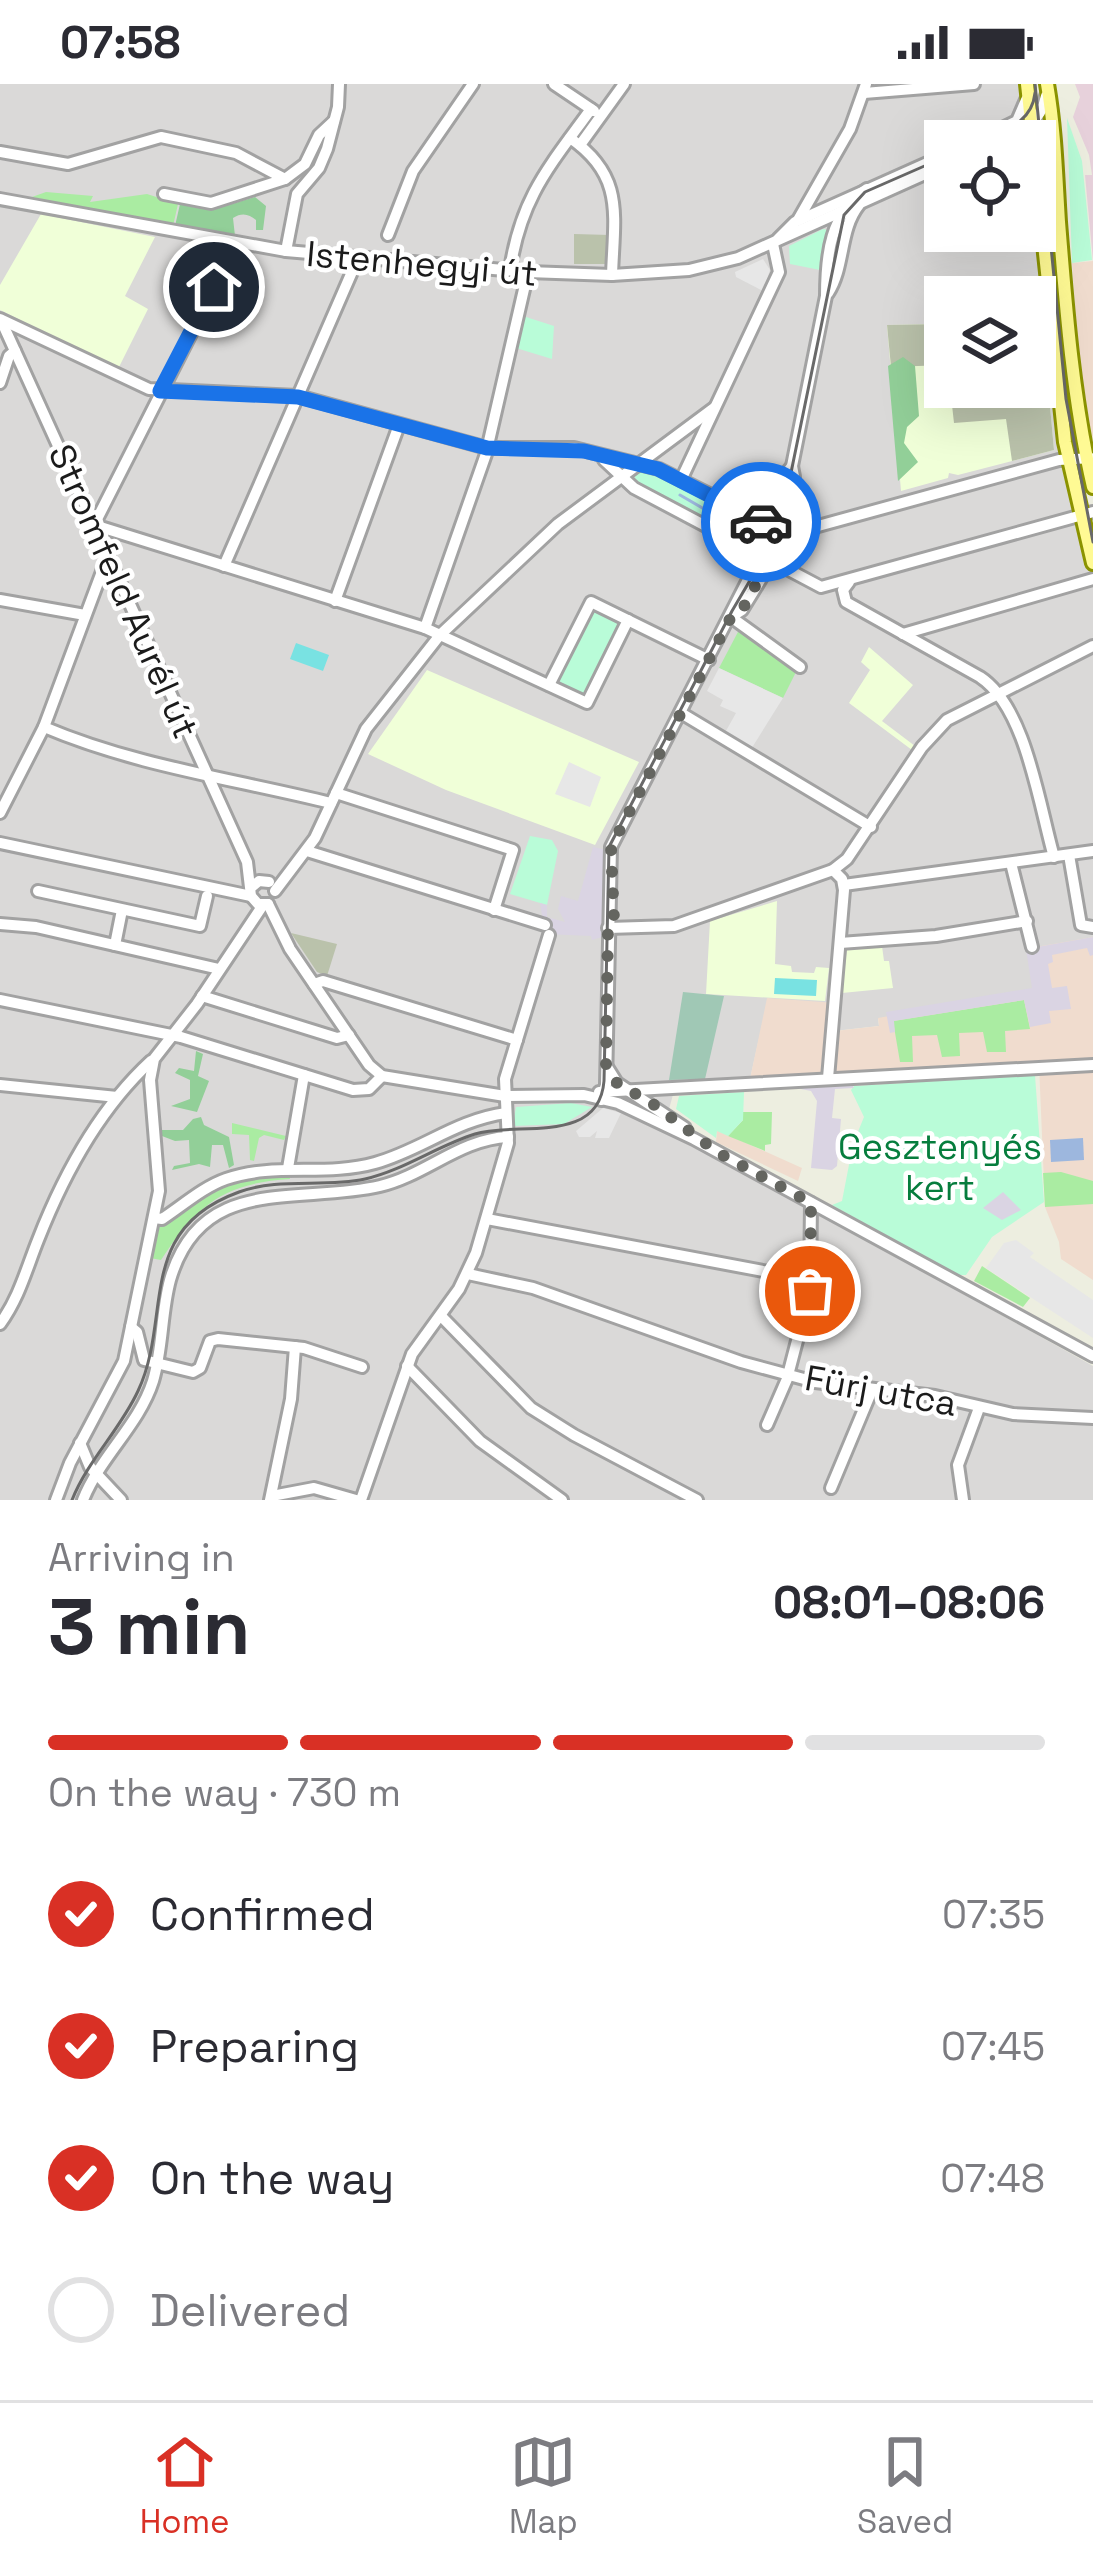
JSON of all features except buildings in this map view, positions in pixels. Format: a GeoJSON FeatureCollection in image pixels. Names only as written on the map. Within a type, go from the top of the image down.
{"type":"FeatureCollection","features":[{"type":"Feature","properties":{"kind":"main road"},"geometry":{"type":"LineString","coordinates":[[1027,84],[1033,120]]}},
{"type":"Feature","properties":{"kind":"main road"},"geometry":{"type":"LineString","coordinates":[[1047,84],[1057,145],[1062,258],[1082,434],[1091,455],[1093,487]]}},
{"type":"Feature","properties":{"kind":"main road"},"geometry":{"type":"LineString","coordinates":[[1047,252],[1068,459],[1087,514],[1093,563]]}},
{"type":"Feature","properties":{"kind":"street"},"geometry":{"type":"LineString","coordinates":[[388,235],[413,171],[473,84]]}},
{"type":"Feature","properties":{"kind":"street"},"geometry":{"type":"LineString","coordinates":[[554,84],[596,113]]}},
{"type":"Feature","properties":{"kind":"street"},"geometry":{"type":"LineString","coordinates":[[510,270],[529,198],[624,84]]}},
{"type":"Feature","properties":{"kind":"street"},"geometry":{"type":"LineString","coordinates":[[796,222],[813,199],[865,88],[974,84]]}},
{"type":"Feature","properties":{"kind":"street"},"geometry":{"type":"LineString","coordinates":[[1017,120],[1026,102],[1027,84]]}},
{"type":"Feature","properties":{"kind":"street"},"geometry":{"type":"LineString","coordinates":[[1034,120],[1046,100],[1047,84]]}},
{"type":"Feature","properties":{"kind":"street"},"geometry":{"type":"LineString","coordinates":[[286,251],[297,194],[320,168],[338,86]]}},
{"type":"Feature","properties":{"kind":"street"},"geometry":{"type":"LineString","coordinates":[[164,194],[211,202],[285,179],[305,164],[319,135],[334,121]]}},
{"type":"Feature","properties":{"kind":"street"},"geometry":{"type":"LineString","coordinates":[[0,152],[76,163],[161,137],[236,153],[285,179]]}},
{"type":"Feature","properties":{"kind":"street"},"geometry":{"type":"LineString","coordinates":[[19,156],[25,138]]}},
{"type":"Feature","properties":{"kind":"street"},"geometry":{"type":"LineString","coordinates":[[575,141],[600,162],[609,180],[612,275]]}},
{"type":"Feature","properties":{"kind":"street"},"geometry":{"type":"LineString","coordinates":[[603,1096],[608,928],[614,920],[610,854],[780,531],[785,475],[792,466],[826,296],[830,225],[866,195],[924,166]]}},
{"type":"Feature","properties":{"kind":"street"},"geometry":{"type":"LineString","coordinates":[[826,296],[837,280],[852,214],[866,195],[924,173]]}},
{"type":"Feature","properties":{"kind":"street","name":"Istenhegyi út"},"geometry":{"type":"LineString","coordinates":[[773,244],[796,222],[866,195]]}},
{"type":"Feature","properties":{"kind":"street","name":"Istenhegyi út"},"geometry":{"type":"LineString","coordinates":[[0,199],[286,251],[612,275],[703,267],[830,225]]}},
{"type":"Feature","properties":{"kind":"street"},"geometry":{"type":"LineString","coordinates":[[237,243],[94,525],[425,628],[587,703],[628,620]]}},
{"type":"Feature","properties":{"kind":"street"},"geometry":{"type":"LineString","coordinates":[[681,480],[778,272],[773,244]]}},
{"type":"Feature","properties":{"kind":"street"},"geometry":{"type":"LineString","coordinates":[[224,566],[358,258]]}},
{"type":"Feature","properties":{"kind":"street"},"geometry":{"type":"LineString","coordinates":[[425,628],[487,448],[527,272]]}},
{"type":"Feature","properties":{"kind":"street"},"geometry":{"type":"LineString","coordinates":[[0,319],[140,386],[298,397],[487,448],[564,448],[658,469],[780,531],[799,533],[1091,455]]}},
{"type":"Feature","properties":{"kind":"street","name":"Stromfeld Aurél út"},"geometry":{"type":"LineString","coordinates":[[0,319],[262,893],[314,984],[382,1076]]}},
{"type":"Feature","properties":{"kind":"street"},"geometry":{"type":"LineString","coordinates":[[0,383],[15,351]]}},
{"type":"Feature","properties":{"kind":"street"},"geometry":{"type":"LineString","coordinates":[[0,1324],[21,1288],[80,1154],[117,1097],[154,1059],[202,996],[246,929],[262,893],[294,870],[366,730],[440,635],[536,543],[714,408]]}},
{"type":"Feature","properties":{"kind":"street"},"geometry":{"type":"LineString","coordinates":[[335,601],[399,425]]}},
{"type":"Feature","properties":{"kind":"street"},"geometry":{"type":"LineString","coordinates":[[602,457],[622,477],[821,587],[1087,514]]}},
{"type":"Feature","properties":{"kind":"street"},"geometry":{"type":"LineString","coordinates":[[0,813],[44,728],[110,560]]}},
{"type":"Feature","properties":{"kind":"street"},"geometry":{"type":"LineString","coordinates":[[903,634],[1093,579]]}},
{"type":"Feature","properties":{"kind":"street"},"geometry":{"type":"LineString","coordinates":[[849,582],[843,590],[846,602],[980,677],[1000,693],[1015,719],[1054,856]]}},
{"type":"Feature","properties":{"kind":"street"},"geometry":{"type":"LineString","coordinates":[[0,600],[85,615]]}},
{"type":"Feature","properties":{"kind":"street"},"geometry":{"type":"LineString","coordinates":[[549,685],[591,602],[709,660]]}},
{"type":"Feature","properties":{"kind":"street"},"geometry":{"type":"LineString","coordinates":[[731,617],[800,667]]}},
{"type":"Feature","properties":{"kind":"street"},"geometry":{"type":"LineString","coordinates":[[608,928],[674,926],[833,870],[871,827],[935,732],[960,711],[1093,646]]}},
{"type":"Feature","properties":{"kind":"street"},"geometry":{"type":"LineString","coordinates":[[681,713],[871,827]]}},
{"type":"Feature","properties":{"kind":"street"},"geometry":{"type":"LineString","coordinates":[[44,728],[96,749],[333,798],[513,850],[494,910]]}},
{"type":"Feature","properties":{"kind":"street"},"geometry":{"type":"LineString","coordinates":[[0,843],[262,893]]}},
{"type":"Feature","properties":{"kind":"street"},"geometry":{"type":"LineString","coordinates":[[295,1347],[271,1498],[314,1488],[358,1500],[406,1366],[468,1274],[487,1219],[508,1137],[505,1079],[547,930],[307,851]]}},
{"type":"Feature","properties":{"kind":"street"},"geometry":{"type":"LineString","coordinates":[[844,885],[1093,851]]}},
{"type":"Feature","properties":{"kind":"street"},"geometry":{"type":"LineString","coordinates":[[1069,854],[1088,927]]}},
{"type":"Feature","properties":{"kind":"street"},"geometry":{"type":"LineString","coordinates":[[1011,863],[1032,946]]}},
{"type":"Feature","properties":{"kind":"street"},"geometry":{"type":"LineString","coordinates":[[828,1078],[844,885],[833,870]]}},
{"type":"Feature","properties":{"kind":"street"},"geometry":{"type":"LineString","coordinates":[[38,891],[200,926],[206,896]]}},
{"type":"Feature","properties":{"kind":"street"},"geometry":{"type":"LineString","coordinates":[[115,946],[122,910]]}},
{"type":"Feature","properties":{"kind":"street"},"geometry":{"type":"LineString","coordinates":[[840,943],[937,936],[1027,921]]}},
{"type":"Feature","properties":{"kind":"street"},"geometry":{"type":"LineString","coordinates":[[0,924],[23,925],[219,969]]}},
{"type":"Feature","properties":{"kind":"street"},"geometry":{"type":"LineString","coordinates":[[314,984],[322,981],[517,1040]]}},
{"type":"Feature","properties":{"kind":"street"},"geometry":{"type":"LineString","coordinates":[[202,996],[337,1038],[349,1035]]}},
{"type":"Feature","properties":{"kind":"street"},"geometry":{"type":"LineString","coordinates":[[0,1000],[171,1035],[361,1091],[373,1088],[382,1076],[505,1096],[603,1096],[828,1078],[1093,1065]]}},
{"type":"Feature","properties":{"kind":"street"},"geometry":{"type":"LineString","coordinates":[[56,1500],[124,1360],[160,1182],[150,1080],[154,1059]]}},
{"type":"Feature","properties":{"kind":"street"},"geometry":{"type":"LineString","coordinates":[[606,1064],[617,1083],[717,1152]]}},
{"type":"Feature","properties":{"kind":"street"},"geometry":{"type":"LineString","coordinates":[[584,1095],[606,1064]]}},
{"type":"Feature","properties":{"kind":"street"},"geometry":{"type":"LineString","coordinates":[[288,1168],[304,1075]]}},
{"type":"Feature","properties":{"kind":"street"},"geometry":{"type":"LineString","coordinates":[[128,1084],[150,1080]]}},
{"type":"Feature","properties":{"kind":"street"},"geometry":{"type":"LineString","coordinates":[[0,1084],[117,1097]]}},
{"type":"Feature","properties":{"kind":"street"},"geometry":{"type":"LineString","coordinates":[[641,1112],[656,1106],[674,1089]]}},
{"type":"Feature","properties":{"kind":"street"},"geometry":{"type":"LineString","coordinates":[[603,1096],[717,1152],[1093,1356]]}},
{"type":"Feature","properties":{"kind":"street"},"geometry":{"type":"LineString","coordinates":[[154,1218],[162,1219],[220,1181],[288,1168],[338,1169],[374,1163],[475,1118],[506,1113]]}},
{"type":"Feature","properties":{"kind":"street"},"geometry":{"type":"LineString","coordinates":[[83,1500],[146,1398],[158,1362],[170,1280],[183,1250],[209,1221],[236,1204],[259,1197],[350,1192],[393,1183],[475,1142],[508,1137]]}},
{"type":"Feature","properties":{"kind":"street"},"geometry":{"type":"LineString","coordinates":[[767,1425],[787,1374],[811,1280],[811,1203]]}},
{"type":"Feature","properties":{"kind":"street"},"geometry":{"type":"LineString","coordinates":[[487,1219],[811,1280]]}},
{"type":"Feature","properties":{"kind":"street","name":"Fürj utca"},"geometry":{"type":"LineString","coordinates":[[468,1274],[533,1288],[741,1362],[828,1385],[935,1396],[979,1408],[1093,1418]]}},
{"type":"Feature","properties":{"kind":"street"},"geometry":{"type":"LineString","coordinates":[[441,1316],[531,1408],[697,1500]]}},
{"type":"Feature","properties":{"kind":"street"},"geometry":{"type":"LineString","coordinates":[[131,1328],[137,1332],[141,1357],[197,1371],[214,1340],[295,1347],[362,1367]]}},
{"type":"Feature","properties":{"kind":"street"},"geometry":{"type":"LineString","coordinates":[[406,1366],[480,1441],[562,1500]]}},
{"type":"Feature","properties":{"kind":"street"},"geometry":{"type":"LineString","coordinates":[[831,1488],[872,1390]]}},
{"type":"Feature","properties":{"kind":"street"},"geometry":{"type":"LineString","coordinates":[[963,1500],[958,1465],[979,1408]]}},
{"type":"Feature","properties":{"kind":"street"},"geometry":{"type":"LineString","coordinates":[[80,1443],[96,1475],[122,1500]]}},
{"type":"Feature","properties":{"kind":"shaded area"},"geometry":{"type":"Polygon","coordinates":[[[0,84],[1024,84],[1029,120],[924,120],[924,252],[1041,252],[1043,276],[924,276],[924,408],[1056,408],[1060,451],[1093,580],[1093,937],[1037,989],[878,1019],[879,1026],[834,1031],[768,998],[750,1079],[676,1084],[664,1127],[1093,1366],[1093,1500],[0,1500],[0,84]]]}},
{"type":"Feature","properties":{"kind":"shaded area"},"geometry":{"type":"Polygon","coordinates":[[[1075,84],[1093,84],[1093,261],[1085,175],[1092,175],[1073,117],[1080,97],[1075,84]]]}},
{"type":"Feature","properties":{"kind":"shaded area"},"geometry":{"type":"Polygon","coordinates":[[[41,214],[155,237],[125,296],[148,309],[118,369],[0,310],[0,285],[41,214]]]}},
{"type":"Feature","properties":{"kind":"shaded area"},"geometry":{"type":"Polygon","coordinates":[[[574,234],[610,235],[610,264],[574,264],[574,234]]]}},
{"type":"Feature","properties":{"kind":"shaded area"},"geometry":{"type":"Polygon","coordinates":[[[763,259],[770,270],[763,291],[736,277],[735,272],[763,259]]]}},
{"type":"Feature","properties":{"kind":"shaded area"},"geometry":{"type":"Polygon","coordinates":[[[1093,261],[1093,441],[1079,366],[1072,263],[1093,261]]]}},
{"type":"Feature","properties":{"kind":"shaded area"},"geometry":{"type":"Polygon","coordinates":[[[924,324],[924,408],[1050,408],[1054,450],[958,475],[949,473],[948,478],[901,491],[887,325],[924,324]]]}},
{"type":"Feature","properties":{"kind":"shaded area"},"geometry":{"type":"Polygon","coordinates":[[[924,324],[924,366],[891,367],[887,325],[924,324]]]}},
{"type":"Feature","properties":{"kind":"shaded area"},"geometry":{"type":"Polygon","coordinates":[[[952,408],[1050,408],[1054,450],[1012,461],[1006,419],[954,423],[952,408]]]}},
{"type":"Feature","properties":{"kind":"shaded area"},"geometry":{"type":"Polygon","coordinates":[[[296,643],[329,655],[323,671],[290,659],[296,643]]]}},
{"type":"Feature","properties":{"kind":"shaded area"},"geometry":{"type":"Polygon","coordinates":[[[869,647],[913,685],[882,721],[915,746],[912,750],[849,703],[870,670],[861,662],[869,647]]]}},
{"type":"Feature","properties":{"kind":"shaded area"},"geometry":{"type":"Polygon","coordinates":[[[719,668],[783,698],[748,754],[722,738],[736,713],[720,706],[723,700],[707,691],[719,668]]]}},
{"type":"Feature","properties":{"kind":"shaded area"},"geometry":{"type":"Polygon","coordinates":[[[427,670],[639,762],[595,845],[446,790],[368,754],[427,670]]]}},
{"type":"Feature","properties":{"kind":"shaded area"},"geometry":{"type":"Polygon","coordinates":[[[569,762],[601,777],[590,807],[555,794],[569,762]]]}},
{"type":"Feature","properties":{"kind":"shaded area"},"geometry":{"type":"Polygon","coordinates":[[[593,847],[606,850],[602,937],[545,934],[540,903],[547,905],[547,917],[565,922],[558,909],[561,896],[578,901],[593,847]]]}},
{"type":"Feature","properties":{"kind":"shaded area"},"geometry":{"type":"Polygon","coordinates":[[[777,901],[775,964],[791,966],[792,972],[829,968],[825,1001],[706,994],[710,921],[777,901]]]}},
{"type":"Feature","properties":{"kind":"shaded area"},"geometry":{"type":"Polygon","coordinates":[[[291,933],[337,944],[327,976],[317,972],[291,933]]]}},
{"type":"Feature","properties":{"kind":"shaded area"},"geometry":{"type":"Polygon","coordinates":[[[1093,937],[1093,1280],[1061,1259],[1045,1207],[1039,1064],[750,1079],[767,998],[836,1003],[835,1031],[879,1026],[878,1018],[1036,989],[1030,948],[1093,937]]]}},
{"type":"Feature","properties":{"kind":"shaded area"},"geometry":{"type":"Polygon","coordinates":[[[1093,937],[1093,955],[1087,948],[1052,955],[1053,962],[1048,964],[1052,988],[1067,986],[1071,1009],[1049,1011],[1051,1023],[1030,1027],[1024,1000],[894,1021],[895,1032],[890,1033],[886,1012],[1032,988],[1026,949],[1093,937]]]}},
{"type":"Feature","properties":{"kind":"shaded area"},"geometry":{"type":"Polygon","coordinates":[[[882,946],[893,988],[842,993],[847,948],[882,946]]]}},
{"type":"Feature","properties":{"kind":"shaded area"},"geometry":{"type":"Polygon","coordinates":[[[775,978],[817,980],[816,996],[774,994],[775,978]]]}},
{"type":"Feature","properties":{"kind":"shaded area"},"geometry":{"type":"Polygon","coordinates":[[[683,992],[724,996],[705,1079],[669,1080],[683,992]]]}},
{"type":"Feature","properties":{"kind":"shaded area"},"geometry":{"type":"Polygon","coordinates":[[[800,1083],[851,1083],[854,1088],[835,1089],[832,1118],[841,1119],[837,1166],[832,1170],[811,1168],[817,1101],[800,1083]]]}},
{"type":"Feature","properties":{"kind":"shaded area"},"geometry":{"type":"Polygon","coordinates":[[[603,1108],[621,1113],[609,1138],[595,1138],[597,1131],[579,1137],[576,1131],[603,1108]]]}},
{"type":"Feature","properties":{"kind":"shaded area"},"geometry":{"type":"Polygon","coordinates":[[[717,1130],[802,1168],[798,1181],[716,1142],[717,1130]]]}},
{"type":"Feature","properties":{"kind":"shaded area"},"geometry":{"type":"Polygon","coordinates":[[[1083,1138],[1084,1160],[1051,1162],[1050,1140],[1083,1138]]]}},
{"type":"Feature","properties":{"kind":"shaded area"},"geometry":{"type":"Polygon","coordinates":[[[1003,1192],[1021,1210],[1002,1220],[983,1208],[1003,1192]]]}},
{"type":"Feature","properties":{"kind":"shaded area"},"geometry":{"type":"Polygon","coordinates":[[[1016,1240],[1034,1253],[1030,1257],[1093,1300],[1093,1338],[986,1268],[1004,1243],[1016,1240]]]}},
{"type":"Feature","properties":{"kind":"green space"},"geometry":{"type":"Polygon","coordinates":[[[1067,118],[1082,161],[1092,260],[1072,263],[1067,118]]]}},
{"type":"Feature","properties":{"kind":"green space"},"geometry":{"type":"Polygon","coordinates":[[[46,192],[93,196],[90,202],[147,194],[178,204],[173,226],[32,197],[46,192]]]}},
{"type":"Feature","properties":{"kind":"green space"},"geometry":{"type":"Polygon","coordinates":[[[255,197],[266,206],[263,230],[256,230],[256,220],[245,215],[233,218],[235,236],[175,226],[180,204],[209,208],[255,197]]]}},
{"type":"Feature","properties":{"kind":"green space"},"geometry":{"type":"Polygon","coordinates":[[[828,230],[820,270],[790,264],[789,246],[828,230]]]}},
{"type":"Feature","properties":{"kind":"green space"},"geometry":{"type":"Polygon","coordinates":[[[523,316],[554,326],[552,359],[516,348],[523,316]]]}},
{"type":"Feature","properties":{"kind":"green space"},"geometry":{"type":"Polygon","coordinates":[[[903,357],[915,366],[919,416],[907,427],[904,443],[918,462],[898,481],[888,366],[903,357]]]}},
{"type":"Feature","properties":{"kind":"green space"},"geometry":{"type":"Polygon","coordinates":[[[639,471],[659,474],[765,530],[755,547],[638,483],[634,476],[639,471]]]}},
{"type":"Feature","properties":{"kind":"green space"},"geometry":{"type":"Polygon","coordinates":[[[594,611],[619,627],[583,694],[561,684],[559,678],[594,611]]]}},
{"type":"Feature","properties":{"kind":"green space"},"geometry":{"type":"Polygon","coordinates":[[[739,630],[796,672],[783,698],[719,668],[739,630]]]}},
{"type":"Feature","properties":{"kind":"green space"},"geometry":{"type":"Polygon","coordinates":[[[530,836],[552,840],[558,851],[547,905],[510,894],[530,836]]]}},
{"type":"Feature","properties":{"kind":"green space"},"geometry":{"type":"Polygon","coordinates":[[[1024,1000],[1030,1029],[1005,1031],[1006,1052],[987,1052],[983,1032],[959,1033],[960,1056],[942,1057],[937,1035],[912,1036],[913,1062],[900,1062],[893,1021],[1024,1000]]]}},
{"type":"Feature","properties":{"kind":"green space"},"geometry":{"type":"Polygon","coordinates":[[[196,1051],[203,1054],[198,1076],[209,1081],[197,1112],[171,1106],[190,1099],[190,1080],[175,1073],[179,1068],[194,1071],[196,1051]]]}},
{"type":"Feature","properties":{"kind":"green space","name":"Gesztenyés kert"},"geometry":{"type":"Polygon","coordinates":[[[1035,1075],[1044,1202],[992,1237],[966,1275],[957,1275],[832,1205],[842,1201],[853,1144],[864,1117],[851,1090],[854,1086],[1035,1075]]]}},
{"type":"Feature","properties":{"kind":"green space"},"geometry":{"type":"Polygon","coordinates":[[[744,1092],[743,1120],[728,1136],[717,1131],[716,1138],[676,1109],[679,1096],[744,1092]]]}},
{"type":"Feature","properties":{"kind":"green space"},"geometry":{"type":"Polygon","coordinates":[[[571,1103],[592,1107],[564,1124],[513,1126],[516,1107],[571,1103]]]}},
{"type":"Feature","properties":{"kind":"green space"},"geometry":{"type":"Polygon","coordinates":[[[743,1112],[772,1112],[771,1144],[765,1145],[765,1151],[728,1136],[743,1120],[743,1112]]]}},
{"type":"Feature","properties":{"kind":"green space"},"geometry":{"type":"Polygon","coordinates":[[[201,1117],[204,1125],[229,1137],[234,1165],[229,1168],[223,1145],[212,1145],[210,1167],[199,1164],[172,1170],[190,1163],[189,1140],[175,1141],[162,1136],[162,1130],[183,1130],[201,1117]]]}},
{"type":"Feature","properties":{"kind":"green space"},"geometry":{"type":"Polygon","coordinates":[[[232,1123],[286,1136],[284,1140],[259,1138],[254,1161],[250,1160],[249,1135],[232,1134],[232,1123]]]}},
{"type":"Feature","properties":{"kind":"green space"},"geometry":{"type":"Polygon","coordinates":[[[1061,1172],[1093,1181],[1093,1204],[1045,1207],[1043,1173],[1061,1172]]]}},
{"type":"Feature","properties":{"kind":"green space"},"geometry":{"type":"Polygon","coordinates":[[[289,1173],[290,1179],[246,1186],[214,1201],[186,1225],[161,1260],[150,1258],[160,1223],[164,1226],[197,1198],[234,1182],[289,1173]]]}},
{"type":"Feature","properties":{"kind":"green space"},"geometry":{"type":"Polygon","coordinates":[[[982,1266],[1030,1298],[1023,1307],[974,1281],[982,1266]]]}},
{"type":"Feature","properties":{"kind":"waterway"},"geometry":{"type":"LineString","coordinates":[[680,495],[711,513]]}},
{"type":"Feature","properties":{"kind":"tram line"},"geometry":{"type":"LineString","coordinates":[[1035,84],[1066,399],[1093,542]]}},
{"type":"Feature","properties":{"kind":"tram line"},"geometry":{"type":"LineString","coordinates":[[1020,120],[1029,112],[1035,93]]}},
{"type":"Feature","properties":{"kind":"tram line"},"geometry":{"type":"LineString","coordinates":[[72,1500],[138,1391],[170,1252],[184,1229],[206,1208],[254,1188],[365,1179],[475,1134],[572,1123],[588,1115],[599,1101],[604,1081],[609,847],[779,531],[844,215],[865,192],[924,166]]}},
{"type":"Feature","properties":{"kind":"way so far"},"geometry":{"type":"LineString","coordinates":[[761,522],[784,533],[742,610],[731,617],[611,847],[614,920],[608,928],[606,1064],[617,1083],[717,1152],[811,1203],[810,1291]]}},
{"type":"Feature","properties":{"kind":"route"},"geometry":{"type":"LineString","coordinates":[[214,287],[160,391],[298,397],[487,448],[584,451],[658,469],[761,522]]}}]}
